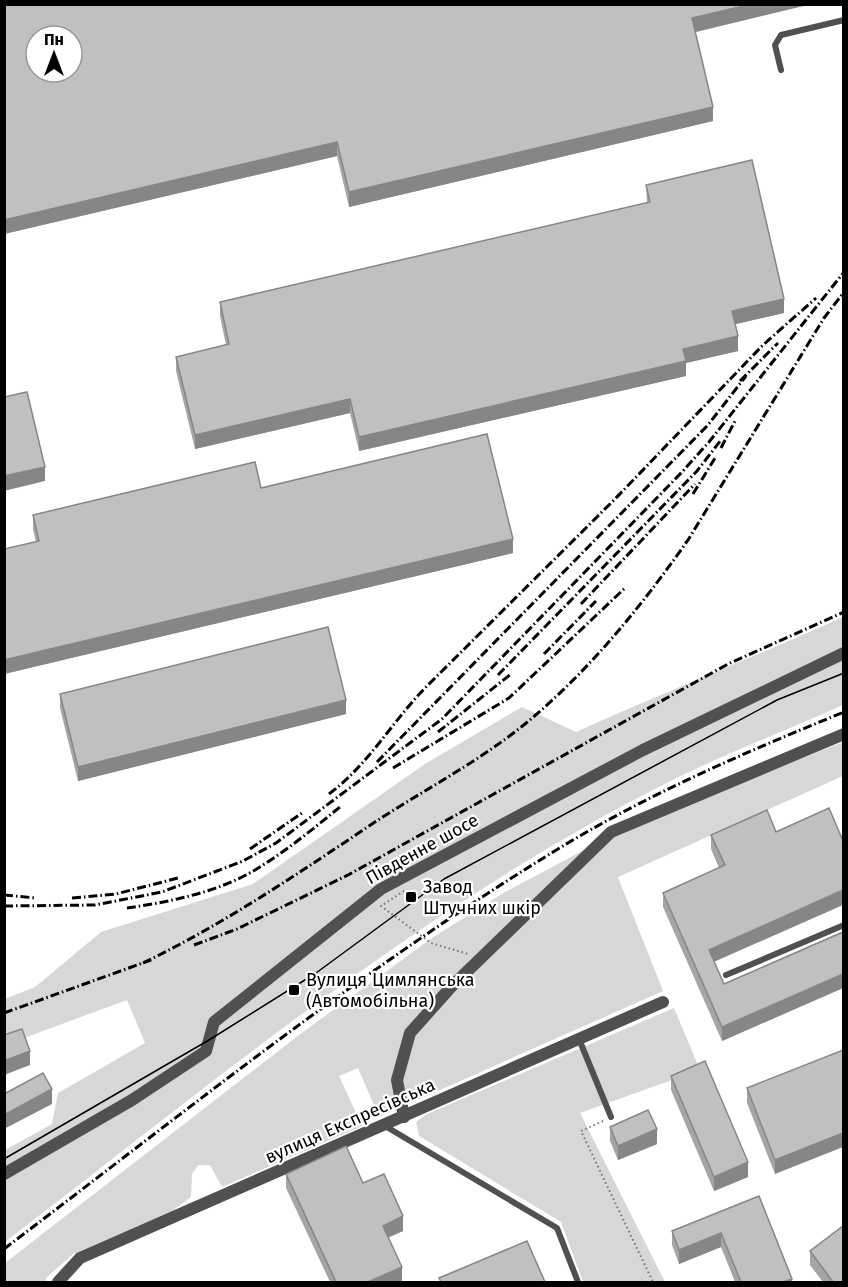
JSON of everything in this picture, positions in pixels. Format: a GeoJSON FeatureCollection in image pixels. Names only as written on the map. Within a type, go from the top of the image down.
{"type":"FeatureCollection","features":[{"type":"Feature","properties":{"kind":"street","name":"Південне шосе"},"geometry":{"type":"LineString","coordinates":[[4,1174],[132,1100],[206,1052],[214,1022],[381,889],[643,750],[843,653]]}},
{"type":"Feature","properties":{"kind":"street"},"geometry":{"type":"LineString","coordinates":[[404,1118],[397,1080],[410,1033],[451,987],[611,832],[843,734]]}},
{"type":"Feature","properties":{"kind":"street","name":"вулиця Експресівська"},"geometry":{"type":"LineString","coordinates":[[58,1282],[80,1258],[404,1118],[663,1002]]}},
{"type":"Feature","properties":{"kind":"lane"},"geometry":{"type":"LineString","coordinates":[[781,70],[775,45],[781,35],[843,20]]}},
{"type":"Feature","properties":{"kind":"lane"},"geometry":{"type":"LineString","coordinates":[[726,975],[843,925]]}},
{"type":"Feature","properties":{"kind":"lane"},"geometry":{"type":"LineString","coordinates":[[579,1039],[611,1117]]}},
{"type":"Feature","properties":{"kind":"lane"},"geometry":{"type":"LineString","coordinates":[[385,1126],[557,1228],[579,1282]]}},
{"type":"Feature","properties":{"kind":"path"},"geometry":{"type":"LineString","coordinates":[[381,906],[431,943],[481,959]]}},
{"type":"Feature","properties":{"kind":"path"},"geometry":{"type":"LineString","coordinates":[[611,1117],[581,1131],[653,1282]]}},
{"type":"Feature","properties":{"kind":"shaded area"},"geometry":{"type":"Polygon","coordinates":[[[843,617],[843,705],[678,777],[569,836],[484,888],[320,1000],[5,1242],[5,1150],[52,1124],[58,1093],[145,1043],[127,1000],[5,1045],[5,999],[35,987],[101,932],[253,884],[425,764],[522,707],[576,732],[843,617]]]}},
{"type":"Feature","properties":{"kind":"shaded area"},"geometry":{"type":"Polygon","coordinates":[[[843,742],[843,776],[618,877],[663,991],[379,1117],[358,1068],[339,1076],[362,1126],[222,1187],[210,1165],[198,1165],[192,1174],[191,1197],[172,1211],[73,1254],[46,1278],[46,1282],[5,1282],[5,1263],[299,1035],[432,938],[505,892],[616,833],[843,742]]]}},
{"type":"Feature","properties":{"kind":"shaded area"},"geometry":{"type":"Polygon","coordinates":[[[674,1008],[700,1070],[580,1113],[665,1282],[583,1282],[561,1222],[419,1136],[416,1122],[427,1114],[674,1008]]]}},
{"type":"Feature","properties":{"kind":"building"},"geometry":{"type":"Polygon","coordinates":[[[4,4],[752,4],[692,18],[713,107],[349,192],[337,142],[4,220],[4,4]]]}},
{"type":"Feature","properties":{"kind":"building"},"geometry":{"type":"Polygon","coordinates":[[[752,160],[784,299],[732,311],[738,336],[683,349],[686,361],[359,437],[350,399],[195,435],[176,357],[229,344],[220,302],[650,202],[646,185],[752,160]]]}},
{"type":"Feature","properties":{"kind":"building"},"geometry":{"type":"Polygon","coordinates":[[[27,392],[45,467],[4,476],[4,397],[27,392]]]}},
{"type":"Feature","properties":{"kind":"building"},"geometry":{"type":"Polygon","coordinates":[[[487,434],[513,539],[4,660],[4,549],[39,541],[33,515],[255,462],[261,488],[487,434]]]}},
{"type":"Feature","properties":{"kind":"building"},"geometry":{"type":"Polygon","coordinates":[[[328,627],[346,700],[78,767],[60,694],[328,627]]]}},
{"type":"Feature","properties":{"kind":"building"},"geometry":{"type":"Polygon","coordinates":[[[829,808],[843,841],[843,890],[709,950],[724,984],[843,932],[843,974],[722,1027],[663,893],[725,865],[711,835],[767,810],[776,832],[829,808]]]}},
{"type":"Feature","properties":{"kind":"building"},"geometry":{"type":"Polygon","coordinates":[[[22,1029],[30,1051],[4,1061],[4,1035],[22,1029]]]}},
{"type":"Feature","properties":{"kind":"building"},"geometry":{"type":"Polygon","coordinates":[[[843,1050],[843,1133],[775,1160],[747,1088],[843,1050]]]}},
{"type":"Feature","properties":{"kind":"building"},"geometry":{"type":"Polygon","coordinates":[[[705,1061],[748,1162],[714,1177],[671,1076],[705,1061]]]}},
{"type":"Feature","properties":{"kind":"building"},"geometry":{"type":"Polygon","coordinates":[[[43,1073],[52,1089],[4,1115],[4,1094],[43,1073]]]}},
{"type":"Feature","properties":{"kind":"building"},"geometry":{"type":"Polygon","coordinates":[[[648,1110],[657,1129],[618,1146],[610,1127],[648,1110]]]}},
{"type":"Feature","properties":{"kind":"building"},"geometry":{"type":"Polygon","coordinates":[[[346,1146],[363,1183],[384,1174],[403,1216],[383,1226],[402,1267],[368,1282],[336,1282],[286,1174],[346,1146]]]}},
{"type":"Feature","properties":{"kind":"building"},"geometry":{"type":"Polygon","coordinates":[[[759,1196],[792,1279],[783,1282],[741,1282],[721,1233],[679,1250],[672,1231],[759,1196]]]}},
{"type":"Feature","properties":{"kind":"building"},"geometry":{"type":"Polygon","coordinates":[[[843,1226],[843,1282],[833,1282],[810,1251],[843,1226]]]}},
{"type":"Feature","properties":{"kind":"building"},"geometry":{"type":"Polygon","coordinates":[[[527,1241],[545,1282],[441,1282],[439,1278],[527,1241]]]}},
{"type":"Feature","properties":{"kind":"tram line"},"geometry":{"type":"LineString","coordinates":[[4,1159],[209,1040],[316,973],[444,879],[777,700],[844,673]]}},
{"type":"Feature","properties":{"kind":"railway"},"geometry":{"type":"LineString","coordinates":[[4,906],[95,905],[162,892],[243,861],[276,843],[442,719],[709,442],[844,272]]}},
{"type":"Feature","properties":{"kind":"railway"},"geometry":{"type":"LineString","coordinates":[[143,963],[258,899],[388,813],[468,764],[525,724],[570,683],[592,661],[652,590],[688,540],[824,318],[844,292]]}},
{"type":"Feature","properties":{"kind":"railway"},"geometry":{"type":"LineString","coordinates":[[329,794],[368,757],[425,688],[615,499],[763,345],[816,298]]}},
{"type":"Feature","properties":{"kind":"railway"},"geometry":{"type":"LineString","coordinates":[[740,381],[778,343]]}},
{"type":"Feature","properties":{"kind":"railway"},"geometry":{"type":"LineString","coordinates":[[377,762],[708,425],[746,376]]}},
{"type":"Feature","properties":{"kind":"railway"},"geometry":{"type":"LineString","coordinates":[[721,448],[735,421]]}},
{"type":"Feature","properties":{"kind":"railway"},"geometry":{"type":"LineString","coordinates":[[498,675],[697,471],[721,440]]}},
{"type":"Feature","properties":{"kind":"railway"},"geometry":{"type":"LineString","coordinates":[[693,494],[715,458]]}},
{"type":"Feature","properties":{"kind":"railway"},"geometry":{"type":"LineString","coordinates":[[581,604],[695,484]]}},
{"type":"Feature","properties":{"kind":"railway"},"geometry":{"type":"LineString","coordinates":[[393,768],[509,698],[625,588]]}},
{"type":"Feature","properties":{"kind":"railway"},"geometry":{"type":"LineString","coordinates":[[544,654],[596,601]]}},
{"type":"Feature","properties":{"kind":"railway"},"geometry":{"type":"LineString","coordinates":[[194,945],[237,929],[348,875],[728,664],[844,612]]}},
{"type":"Feature","properties":{"kind":"railway"},"geometry":{"type":"LineString","coordinates":[[438,732],[511,674]]}},
{"type":"Feature","properties":{"kind":"railway"},"geometry":{"type":"LineString","coordinates":[[4,1249],[345,991],[486,895],[592,829],[662,792],[734,758],[844,712]]}},
{"type":"Feature","properties":{"kind":"railway"},"geometry":{"type":"LineString","coordinates":[[127,908],[193,895],[241,878],[277,856],[340,807]]}},
{"type":"Feature","properties":{"kind":"railway"},"geometry":{"type":"LineString","coordinates":[[250,849],[302,813]]}},
{"type":"Feature","properties":{"kind":"railway"},"geometry":{"type":"LineString","coordinates":[[72,898],[116,894],[178,878]]}},
{"type":"Feature","properties":{"kind":"railway"},"geometry":{"type":"LineString","coordinates":[[4,895],[36,898]]}},
{"type":"Feature","properties":{"kind":"railway"},"geometry":{"type":"LineString","coordinates":[[4,1013],[151,960]]}},
{"type":"Feature","properties":{"kind":"place","name":"Завод Штучних шкір"},"geometry":{"type":"Point","coordinates":[411,897]}},
{"type":"Feature","properties":{"kind":"place","name":"Вулиця Цимлянська (Автомобільна)"},"geometry":{"type":"Point","coordinates":[294,990]}}]}
